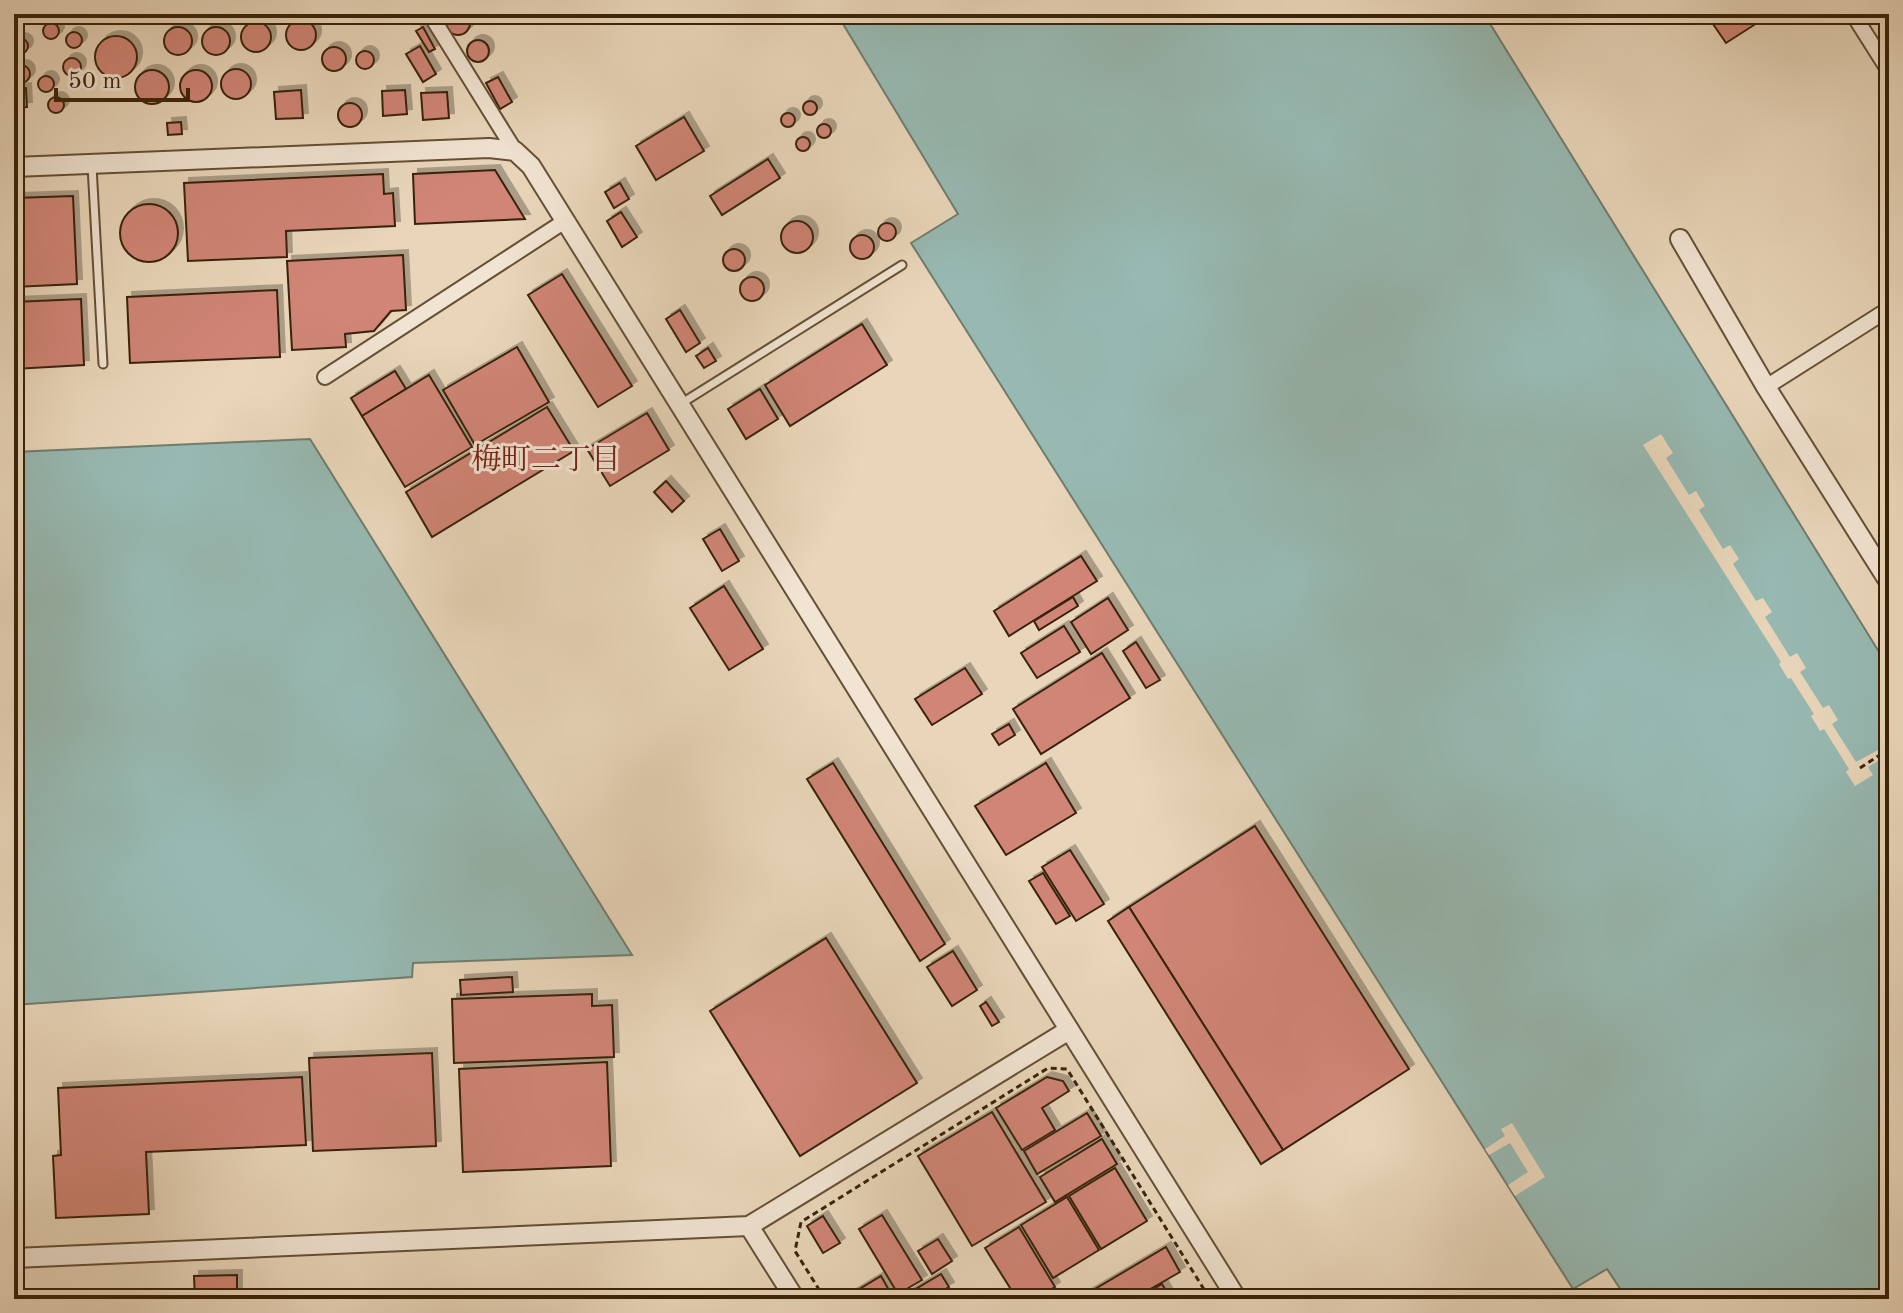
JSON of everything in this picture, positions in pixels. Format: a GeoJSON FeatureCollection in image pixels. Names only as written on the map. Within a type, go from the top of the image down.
{"type":"FeatureCollection","features":[{"type":"Feature","properties":{"kind":"street"},"geometry":{"type":"LineString","coordinates":[[430,14],[515,151],[531,166],[1237,1299]]}},
{"type":"Feature","properties":{"kind":"street"},"geometry":{"type":"LineString","coordinates":[[1853,14],[1889,71]]}},
{"type":"Feature","properties":{"kind":"street"},"geometry":{"type":"LineString","coordinates":[[14,167],[489,148],[515,151]]}},
{"type":"Feature","properties":{"kind":"street"},"geometry":{"type":"LineString","coordinates":[[325,377],[565,221]]}},
{"type":"Feature","properties":{"kind":"street"},"geometry":{"type":"LineString","coordinates":[[1680,239],[1766,387],[1889,582]]}},
{"type":"Feature","properties":{"kind":"street"},"geometry":{"type":"LineString","coordinates":[[1766,387],[1889,309]]}},
{"type":"Feature","properties":{"kind":"street"},"geometry":{"type":"LineString","coordinates":[[14,1258],[749,1226],[1069,1030]]}},
{"type":"Feature","properties":{"kind":"street"},"geometry":{"type":"LineString","coordinates":[[749,1226],[795,1299]]}},
{"type":"Feature","properties":{"kind":"lane"},"geometry":{"type":"LineString","coordinates":[[92,164],[103,364]]}},
{"type":"Feature","properties":{"kind":"lane"},"geometry":{"type":"LineString","coordinates":[[680,405],[902,265]]}},
{"type":"Feature","properties":{"kind":"path"},"geometry":{"type":"LineString","coordinates":[[1860,768],[1889,749]]}},
{"type":"Feature","properties":{"kind":"path"},"geometry":{"type":"LineString","coordinates":[[825,1299],[795,1251],[801,1222],[1048,1068],[1067,1069],[1210,1299]]}},
{"type":"Feature","properties":{"kind":"water"},"geometry":{"type":"Polygon","coordinates":[[[837,14],[1484,14],[1889,668],[1889,1299],[1627,1299],[1607,1269],[1573,1289],[911,243],[958,214],[837,14]]]}},
{"type":"Feature","properties":{"kind":"water"},"geometry":{"type":"Polygon","coordinates":[[[310,439],[632,955],[413,963],[412,977],[14,1005],[14,452],[310,439]]]}},
{"type":"Feature","properties":{"kind":"pier"},"geometry":{"type":"Polygon","coordinates":[[[1661,434],[1673,453],[1666,458],[1689,495],[1696,491],[1705,506],[1699,510],[1723,549],[1730,545],[1739,559],[1733,564],[1756,601],[1763,598],[1772,612],[1765,617],[1790,657],[1797,653],[1806,668],[1800,672],[1823,708],[1829,705],[1838,720],[1832,724],[1856,762],[1889,744],[1889,754],[1868,767],[1873,775],[1855,786],[1846,772],[1849,769],[1824,729],[1820,731],[1811,716],[1814,714],[1791,678],[1788,679],[1779,664],[1781,662],[1643,445],[1661,434]]]}},
{"type":"Feature","properties":{"kind":"pier"},"geometry":{"type":"Polygon","coordinates":[[[1512,1123],[1545,1177],[1515,1196],[1508,1185],[1528,1172],[1510,1143],[1489,1155],[1485,1149],[1505,1136],[1501,1129],[1512,1123]]]}},
{"type":"Feature","properties":{"kind":"building"},"geometry":{"type":"Polygon","coordinates":[[[458,11],[469,18],[470,23],[463,34],[458,35],[447,28],[446,23],[453,12],[458,11]]]}},
{"type":"Feature","properties":{"kind":"building"},"geometry":{"type":"Polygon","coordinates":[[[1722,14],[1747,14],[1754,25],[1726,43],[1711,21],[1722,14]]]}},
{"type":"Feature","properties":{"kind":"building"},"geometry":{"type":"Polygon","coordinates":[[[301,20],[312,24],[316,35],[312,46],[301,50],[290,46],[286,35],[290,24],[301,20]]]}},
{"type":"Feature","properties":{"kind":"building"},"geometry":{"type":"Polygon","coordinates":[[[256,22],[266,27],[271,37],[266,47],[256,52],[246,47],[241,37],[246,27],[256,22]]]}},
{"type":"Feature","properties":{"kind":"building"},"geometry":{"type":"Polygon","coordinates":[[[48,23],[54,23],[59,31],[57,37],[48,39],[43,34],[43,28],[48,23]]]}},
{"type":"Feature","properties":{"kind":"building"},"geometry":{"type":"Polygon","coordinates":[[[178,27],[188,31],[192,41],[188,51],[178,55],[168,51],[164,41],[168,31],[178,27]]]}},
{"type":"Feature","properties":{"kind":"building"},"geometry":{"type":"Polygon","coordinates":[[[216,27],[226,31],[230,41],[226,51],[216,55],[206,51],[202,41],[206,31],[216,27]]]}},
{"type":"Feature","properties":{"kind":"building"},"geometry":{"type":"Polygon","coordinates":[[[423,27],[435,49],[429,52],[416,31],[423,27]]]}},
{"type":"Feature","properties":{"kind":"building"},"geometry":{"type":"Polygon","coordinates":[[[74,32],[80,34],[80,46],[74,48],[68,46],[66,40],[68,34],[74,32]]]}},
{"type":"Feature","properties":{"kind":"building"},"geometry":{"type":"Polygon","coordinates":[[[116,36],[131,42],[137,57],[131,72],[116,78],[101,72],[95,57],[101,42],[116,36]]]}},
{"type":"Feature","properties":{"kind":"building"},"geometry":{"type":"Polygon","coordinates":[[[17,38],[23,38],[28,46],[26,52],[17,54],[12,49],[12,43],[17,38]]]}},
{"type":"Feature","properties":{"kind":"building"},"geometry":{"type":"Polygon","coordinates":[[[478,40],[486,43],[489,51],[486,59],[478,62],[470,59],[467,51],[470,43],[478,40]]]}},
{"type":"Feature","properties":{"kind":"building"},"geometry":{"type":"Polygon","coordinates":[[[420,46],[436,74],[423,82],[406,54],[420,46]]]}},
{"type":"Feature","properties":{"kind":"building"},"geometry":{"type":"Polygon","coordinates":[[[334,47],[343,50],[346,59],[343,68],[334,71],[325,68],[322,59],[325,50],[334,47]]]}},
{"type":"Feature","properties":{"kind":"building"},"geometry":{"type":"Polygon","coordinates":[[[365,51],[374,60],[365,69],[356,60],[365,51]]]}},
{"type":"Feature","properties":{"kind":"building"},"geometry":{"type":"Polygon","coordinates":[[[68,58],[76,58],[81,67],[79,74],[68,76],[63,71],[63,63],[68,58]]]}},
{"type":"Feature","properties":{"kind":"building"},"geometry":{"type":"Polygon","coordinates":[[[21,65],[30,74],[21,83],[12,74],[21,65]]]}},
{"type":"Feature","properties":{"kind":"building"},"geometry":{"type":"Polygon","coordinates":[[[236,69],[242,70],[250,78],[250,90],[242,98],[236,99],[230,98],[222,90],[221,84],[222,78],[230,70],[236,69]]]}},
{"type":"Feature","properties":{"kind":"building"},"geometry":{"type":"Polygon","coordinates":[[[152,70],[164,75],[169,87],[164,99],[152,104],[140,99],[135,87],[140,75],[152,70]]]}},
{"type":"Feature","properties":{"kind":"building"},"geometry":{"type":"Polygon","coordinates":[[[196,70],[207,75],[212,86],[207,97],[196,102],[185,97],[180,86],[185,75],[196,70]]]}},
{"type":"Feature","properties":{"kind":"building"},"geometry":{"type":"Polygon","coordinates":[[[46,76],[54,84],[46,92],[38,84],[46,76]]]}},
{"type":"Feature","properties":{"kind":"building"},"geometry":{"type":"Polygon","coordinates":[[[498,77],[512,102],[500,109],[486,83],[498,77]]]}},
{"type":"Feature","properties":{"kind":"building"},"geometry":{"type":"Polygon","coordinates":[[[26,88],[27,107],[14,108],[14,89],[26,88]]]}},
{"type":"Feature","properties":{"kind":"building"},"geometry":{"type":"Polygon","coordinates":[[[301,90],[303,118],[276,119],[274,92],[301,90]]]}},
{"type":"Feature","properties":{"kind":"building"},"geometry":{"type":"Polygon","coordinates":[[[405,90],[407,114],[383,116],[382,91],[405,90]]]}},
{"type":"Feature","properties":{"kind":"building"},"geometry":{"type":"Polygon","coordinates":[[[447,92],[449,118],[423,120],[421,93],[447,92]]]}},
{"type":"Feature","properties":{"kind":"building"},"geometry":{"type":"Polygon","coordinates":[[[53,97],[59,97],[64,105],[62,111],[53,113],[48,108],[48,102],[53,97]]]}},
{"type":"Feature","properties":{"kind":"building"},"geometry":{"type":"Polygon","coordinates":[[[810,101],[817,108],[810,115],[803,108],[810,101]]]}},
{"type":"Feature","properties":{"kind":"building"},"geometry":{"type":"Polygon","coordinates":[[[350,103],[358,107],[362,115],[358,123],[350,127],[342,123],[338,115],[342,107],[350,103]]]}},
{"type":"Feature","properties":{"kind":"building"},"geometry":{"type":"Polygon","coordinates":[[[788,113],[795,120],[788,127],[781,120],[788,113]]]}},
{"type":"Feature","properties":{"kind":"building"},"geometry":{"type":"Polygon","coordinates":[[[684,117],[704,151],[656,180],[636,146],[684,117]]]}},
{"type":"Feature","properties":{"kind":"building"},"geometry":{"type":"Polygon","coordinates":[[[181,122],[182,134],[168,135],[167,123],[181,122]]]}},
{"type":"Feature","properties":{"kind":"building"},"geometry":{"type":"Polygon","coordinates":[[[824,124],[831,131],[824,138],[817,131],[824,124]]]}},
{"type":"Feature","properties":{"kind":"building"},"geometry":{"type":"Polygon","coordinates":[[[803,137],[810,144],[803,151],[796,144],[803,137]]]}},
{"type":"Feature","properties":{"kind":"building"},"geometry":{"type":"Polygon","coordinates":[[[768,159],[780,178],[722,215],[710,196],[768,159]]]}},
{"type":"Feature","properties":{"kind":"building"},"geometry":{"type":"Polygon","coordinates":[[[495,170],[525,219],[415,224],[413,174],[495,170]]]}},
{"type":"Feature","properties":{"kind":"building"},"geometry":{"type":"Polygon","coordinates":[[[383,174],[384,194],[393,193],[395,226],[286,231],[287,257],[188,261],[184,183],[383,174]]]}},
{"type":"Feature","properties":{"kind":"building"},"geometry":{"type":"Polygon","coordinates":[[[620,183],[629,199],[614,208],[605,192],[620,183]]]}},
{"type":"Feature","properties":{"kind":"building"},"geometry":{"type":"Polygon","coordinates":[[[73,196],[77,284],[14,287],[14,198],[73,196]]]}},
{"type":"Feature","properties":{"kind":"building"},"geometry":{"type":"Polygon","coordinates":[[[149,204],[170,212],[178,233],[170,254],[149,262],[128,254],[120,233],[128,212],[149,204]]]}},
{"type":"Feature","properties":{"kind":"building"},"geometry":{"type":"Polygon","coordinates":[[[621,212],[637,237],[622,247],[607,221],[621,212]]]}},
{"type":"Feature","properties":{"kind":"building"},"geometry":{"type":"Polygon","coordinates":[[[797,221],[808,226],[813,237],[808,248],[797,253],[786,248],[781,237],[786,226],[797,221]]]}},
{"type":"Feature","properties":{"kind":"building"},"geometry":{"type":"Polygon","coordinates":[[[883,223],[891,223],[896,232],[894,239],[883,241],[878,236],[878,228],[883,223]]]}},
{"type":"Feature","properties":{"kind":"building"},"geometry":{"type":"Polygon","coordinates":[[[862,235],[870,239],[874,247],[870,255],[862,259],[854,255],[850,247],[854,239],[862,235]]]}},
{"type":"Feature","properties":{"kind":"building"},"geometry":{"type":"Polygon","coordinates":[[[730,249],[738,249],[745,260],[738,271],[730,271],[723,264],[723,256],[730,249]]]}},
{"type":"Feature","properties":{"kind":"building"},"geometry":{"type":"Polygon","coordinates":[[[403,255],[406,310],[391,311],[374,331],[345,334],[346,347],[292,350],[287,261],[403,255]]]}},
{"type":"Feature","properties":{"kind":"building"},"geometry":{"type":"Polygon","coordinates":[[[562,274],[632,386],[598,407],[528,295],[562,274]]]}},
{"type":"Feature","properties":{"kind":"building"},"geometry":{"type":"Polygon","coordinates":[[[752,277],[761,280],[764,289],[761,298],[752,301],[743,298],[740,289],[743,280],[752,277]]]}},
{"type":"Feature","properties":{"kind":"building"},"geometry":{"type":"Polygon","coordinates":[[[277,290],[280,357],[130,363],[127,297],[277,290]]]}},
{"type":"Feature","properties":{"kind":"building"},"geometry":{"type":"Polygon","coordinates":[[[81,299],[84,365],[14,369],[14,302],[81,299]]]}},
{"type":"Feature","properties":{"kind":"building"},"geometry":{"type":"Polygon","coordinates":[[[680,310],[700,343],[686,352],[666,319],[680,310]]]}},
{"type":"Feature","properties":{"kind":"building"},"geometry":{"type":"Polygon","coordinates":[[[862,324],[887,365],[790,426],[765,385],[862,324]]]}},
{"type":"Feature","properties":{"kind":"building"},"geometry":{"type":"Polygon","coordinates":[[[517,347],[549,402],[475,445],[443,390],[517,347]]]}},
{"type":"Feature","properties":{"kind":"building"},"geometry":{"type":"Polygon","coordinates":[[[708,348],[716,361],[704,368],[696,356],[708,348]]]}},
{"type":"Feature","properties":{"kind":"building"},"geometry":{"type":"Polygon","coordinates":[[[395,371],[406,389],[362,416],[351,398],[395,371]]]}},
{"type":"Feature","properties":{"kind":"building"},"geometry":{"type":"Polygon","coordinates":[[[429,375],[472,447],[405,487],[362,416],[429,375]]]}},
{"type":"Feature","properties":{"kind":"building"},"geometry":{"type":"Polygon","coordinates":[[[760,389],[778,419],[746,439],[728,409],[760,389]]]}},
{"type":"Feature","properties":{"kind":"building"},"geometry":{"type":"Polygon","coordinates":[[[547,407],[574,451],[432,537],[406,492],[547,407]]]}},
{"type":"Feature","properties":{"kind":"building"},"geometry":{"type":"Polygon","coordinates":[[[647,413],[669,450],[610,486],[587,449],[647,413]]]}},
{"type":"Feature","properties":{"kind":"building"},"geometry":{"type":"Polygon","coordinates":[[[666,481],[684,501],[672,512],[654,492],[666,481]]]}},
{"type":"Feature","properties":{"kind":"building"},"geometry":{"type":"Polygon","coordinates":[[[720,529],[739,561],[722,571],[703,539],[720,529]]]}},
{"type":"Feature","properties":{"kind":"building"},"geometry":{"type":"Polygon","coordinates":[[[1081,556],[1097,581],[1009,636],[994,611],[1081,556]]]}},
{"type":"Feature","properties":{"kind":"building"},"geometry":{"type":"Polygon","coordinates":[[[724,586],[763,649],[729,670],[690,608],[724,586]]]}},
{"type":"Feature","properties":{"kind":"building"},"geometry":{"type":"Polygon","coordinates":[[[1073,597],[1078,606],[1039,630],[1034,621],[1073,597]]]}},
{"type":"Feature","properties":{"kind":"building"},"geometry":{"type":"Polygon","coordinates":[[[1108,598],[1128,630],[1091,654],[1071,622],[1108,598]]]}},
{"type":"Feature","properties":{"kind":"building"},"geometry":{"type":"Polygon","coordinates":[[[1064,626],[1080,652],[1037,678],[1021,653],[1064,626]]]}},
{"type":"Feature","properties":{"kind":"building"},"geometry":{"type":"Polygon","coordinates":[[[1136,642],[1160,680],[1146,688],[1123,651],[1136,642]]]}},
{"type":"Feature","properties":{"kind":"building"},"geometry":{"type":"Polygon","coordinates":[[[1102,653],[1130,698],[1041,754],[1013,709],[1102,653]]]}},
{"type":"Feature","properties":{"kind":"building"},"geometry":{"type":"Polygon","coordinates":[[[965,668],[982,694],[932,725],[915,699],[965,668]]]}},
{"type":"Feature","properties":{"kind":"building"},"geometry":{"type":"Polygon","coordinates":[[[1009,724],[1015,735],[999,745],[992,734],[1009,724]]]}},
{"type":"Feature","properties":{"kind":"building"},"geometry":{"type":"Polygon","coordinates":[[[833,763],[945,944],[920,961],[807,779],[833,763]]]}},
{"type":"Feature","properties":{"kind":"building"},"geometry":{"type":"Polygon","coordinates":[[[1046,763],[1076,813],[1006,855],[975,806],[1046,763]]]}},
{"type":"Feature","properties":{"kind":"building"},"geometry":{"type":"Polygon","coordinates":[[[1255,826],[1409,1069],[1283,1150],[1129,907],[1255,826]]]}},
{"type":"Feature","properties":{"kind":"building"},"geometry":{"type":"Polygon","coordinates":[[[1070,850],[1104,904],[1076,921],[1042,867],[1070,850]]]}},
{"type":"Feature","properties":{"kind":"building"},"geometry":{"type":"Polygon","coordinates":[[[1043,873],[1070,916],[1056,924],[1029,881],[1043,873]]]}},
{"type":"Feature","properties":{"kind":"building"},"geometry":{"type":"Polygon","coordinates":[[[1129,907],[1283,1150],[1261,1164],[1108,921],[1129,907]]]}},
{"type":"Feature","properties":{"kind":"building"},"geometry":{"type":"Polygon","coordinates":[[[826,938],[917,1083],[800,1156],[710,1011],[826,938]]]}},
{"type":"Feature","properties":{"kind":"building"},"geometry":{"type":"Polygon","coordinates":[[[953,951],[977,990],[952,1006],[927,967],[953,951]]]}},
{"type":"Feature","properties":{"kind":"building"},"geometry":{"type":"Polygon","coordinates":[[[512,977],[513,992],[461,995],[460,980],[512,977]]]}},
{"type":"Feature","properties":{"kind":"building"},"geometry":{"type":"Polygon","coordinates":[[[592,994],[592,1006],[612,1005],[614,1057],[454,1063],[452,999],[592,994]]]}},
{"type":"Feature","properties":{"kind":"building"},"geometry":{"type":"Polygon","coordinates":[[[986,1002],[999,1022],[992,1026],[980,1006],[986,1002]]]}},
{"type":"Feature","properties":{"kind":"building"},"geometry":{"type":"Polygon","coordinates":[[[432,1053],[436,1146],[313,1151],[309,1058],[432,1053]]]}},
{"type":"Feature","properties":{"kind":"building"},"geometry":{"type":"Polygon","coordinates":[[[607,1062],[611,1166],[463,1172],[459,1069],[607,1062]]]}},
{"type":"Feature","properties":{"kind":"building"},"geometry":{"type":"Polygon","coordinates":[[[302,1077],[306,1145],[146,1152],[149,1214],[56,1218],[53,1156],[61,1155],[58,1088],[302,1077]]]}},
{"type":"Feature","properties":{"kind":"building"},"geometry":{"type":"Polygon","coordinates":[[[1047,1077],[1063,1081],[1069,1091],[1042,1108],[1055,1130],[1022,1150],[996,1108],[1047,1077]]]}},
{"type":"Feature","properties":{"kind":"building"},"geometry":{"type":"Polygon","coordinates":[[[992,1112],[1046,1202],[972,1246],[918,1156],[992,1112]]]}},
{"type":"Feature","properties":{"kind":"building"},"geometry":{"type":"Polygon","coordinates":[[[1087,1113],[1101,1136],[1037,1174],[1024,1151],[1087,1113]]]}},
{"type":"Feature","properties":{"kind":"building"},"geometry":{"type":"Polygon","coordinates":[[[1102,1139],[1117,1164],[1055,1202],[1040,1177],[1102,1139]]]}},
{"type":"Feature","properties":{"kind":"building"},"geometry":{"type":"Polygon","coordinates":[[[1115,1168],[1147,1221],[1101,1249],[1069,1196],[1115,1168]]]}},
{"type":"Feature","properties":{"kind":"building"},"geometry":{"type":"Polygon","coordinates":[[[1067,1197],[1099,1250],[1053,1278],[1021,1225],[1067,1197]]]}},
{"type":"Feature","properties":{"kind":"building"},"geometry":{"type":"Polygon","coordinates":[[[882,1215],[922,1280],[898,1294],[859,1229],[882,1215]]]}},
{"type":"Feature","properties":{"kind":"building"},"geometry":{"type":"Polygon","coordinates":[[[823,1216],[840,1243],[823,1253],[807,1226],[823,1216]]]}},
{"type":"Feature","properties":{"kind":"building"},"geometry":{"type":"Polygon","coordinates":[[[1019,1227],[1055,1287],[1035,1299],[1017,1299],[985,1248],[1019,1227]]]}},
{"type":"Feature","properties":{"kind":"building"},"geometry":{"type":"Polygon","coordinates":[[[938,1239],[952,1261],[932,1274],[918,1251],[938,1239]]]}},
{"type":"Feature","properties":{"kind":"building"},"geometry":{"type":"Polygon","coordinates":[[[1166,1247],[1180,1272],[1133,1299],[1078,1299],[1166,1247]]]}},
{"type":"Feature","properties":{"kind":"building"},"geometry":{"type":"Polygon","coordinates":[[[941,1274],[949,1287],[928,1299],[912,1299],[909,1293],[941,1274]]]}},
{"type":"Feature","properties":{"kind":"building"},"geometry":{"type":"Polygon","coordinates":[[[237,1275],[237,1299],[195,1299],[194,1276],[237,1275]]]}},
{"type":"Feature","properties":{"kind":"building"},"geometry":{"type":"Polygon","coordinates":[[[881,1276],[894,1299],[843,1299],[881,1276]]]}},
{"type":"Feature","properties":{"kind":"building"},"geometry":{"type":"Polygon","coordinates":[[[1162,1284],[1171,1299],[1137,1299],[1162,1284]]]}},
{"type":"Feature","properties":{"kind":"district","name":"梅町二丁目"},"geometry":{"type":"Point","coordinates":[546,461]}}]}
